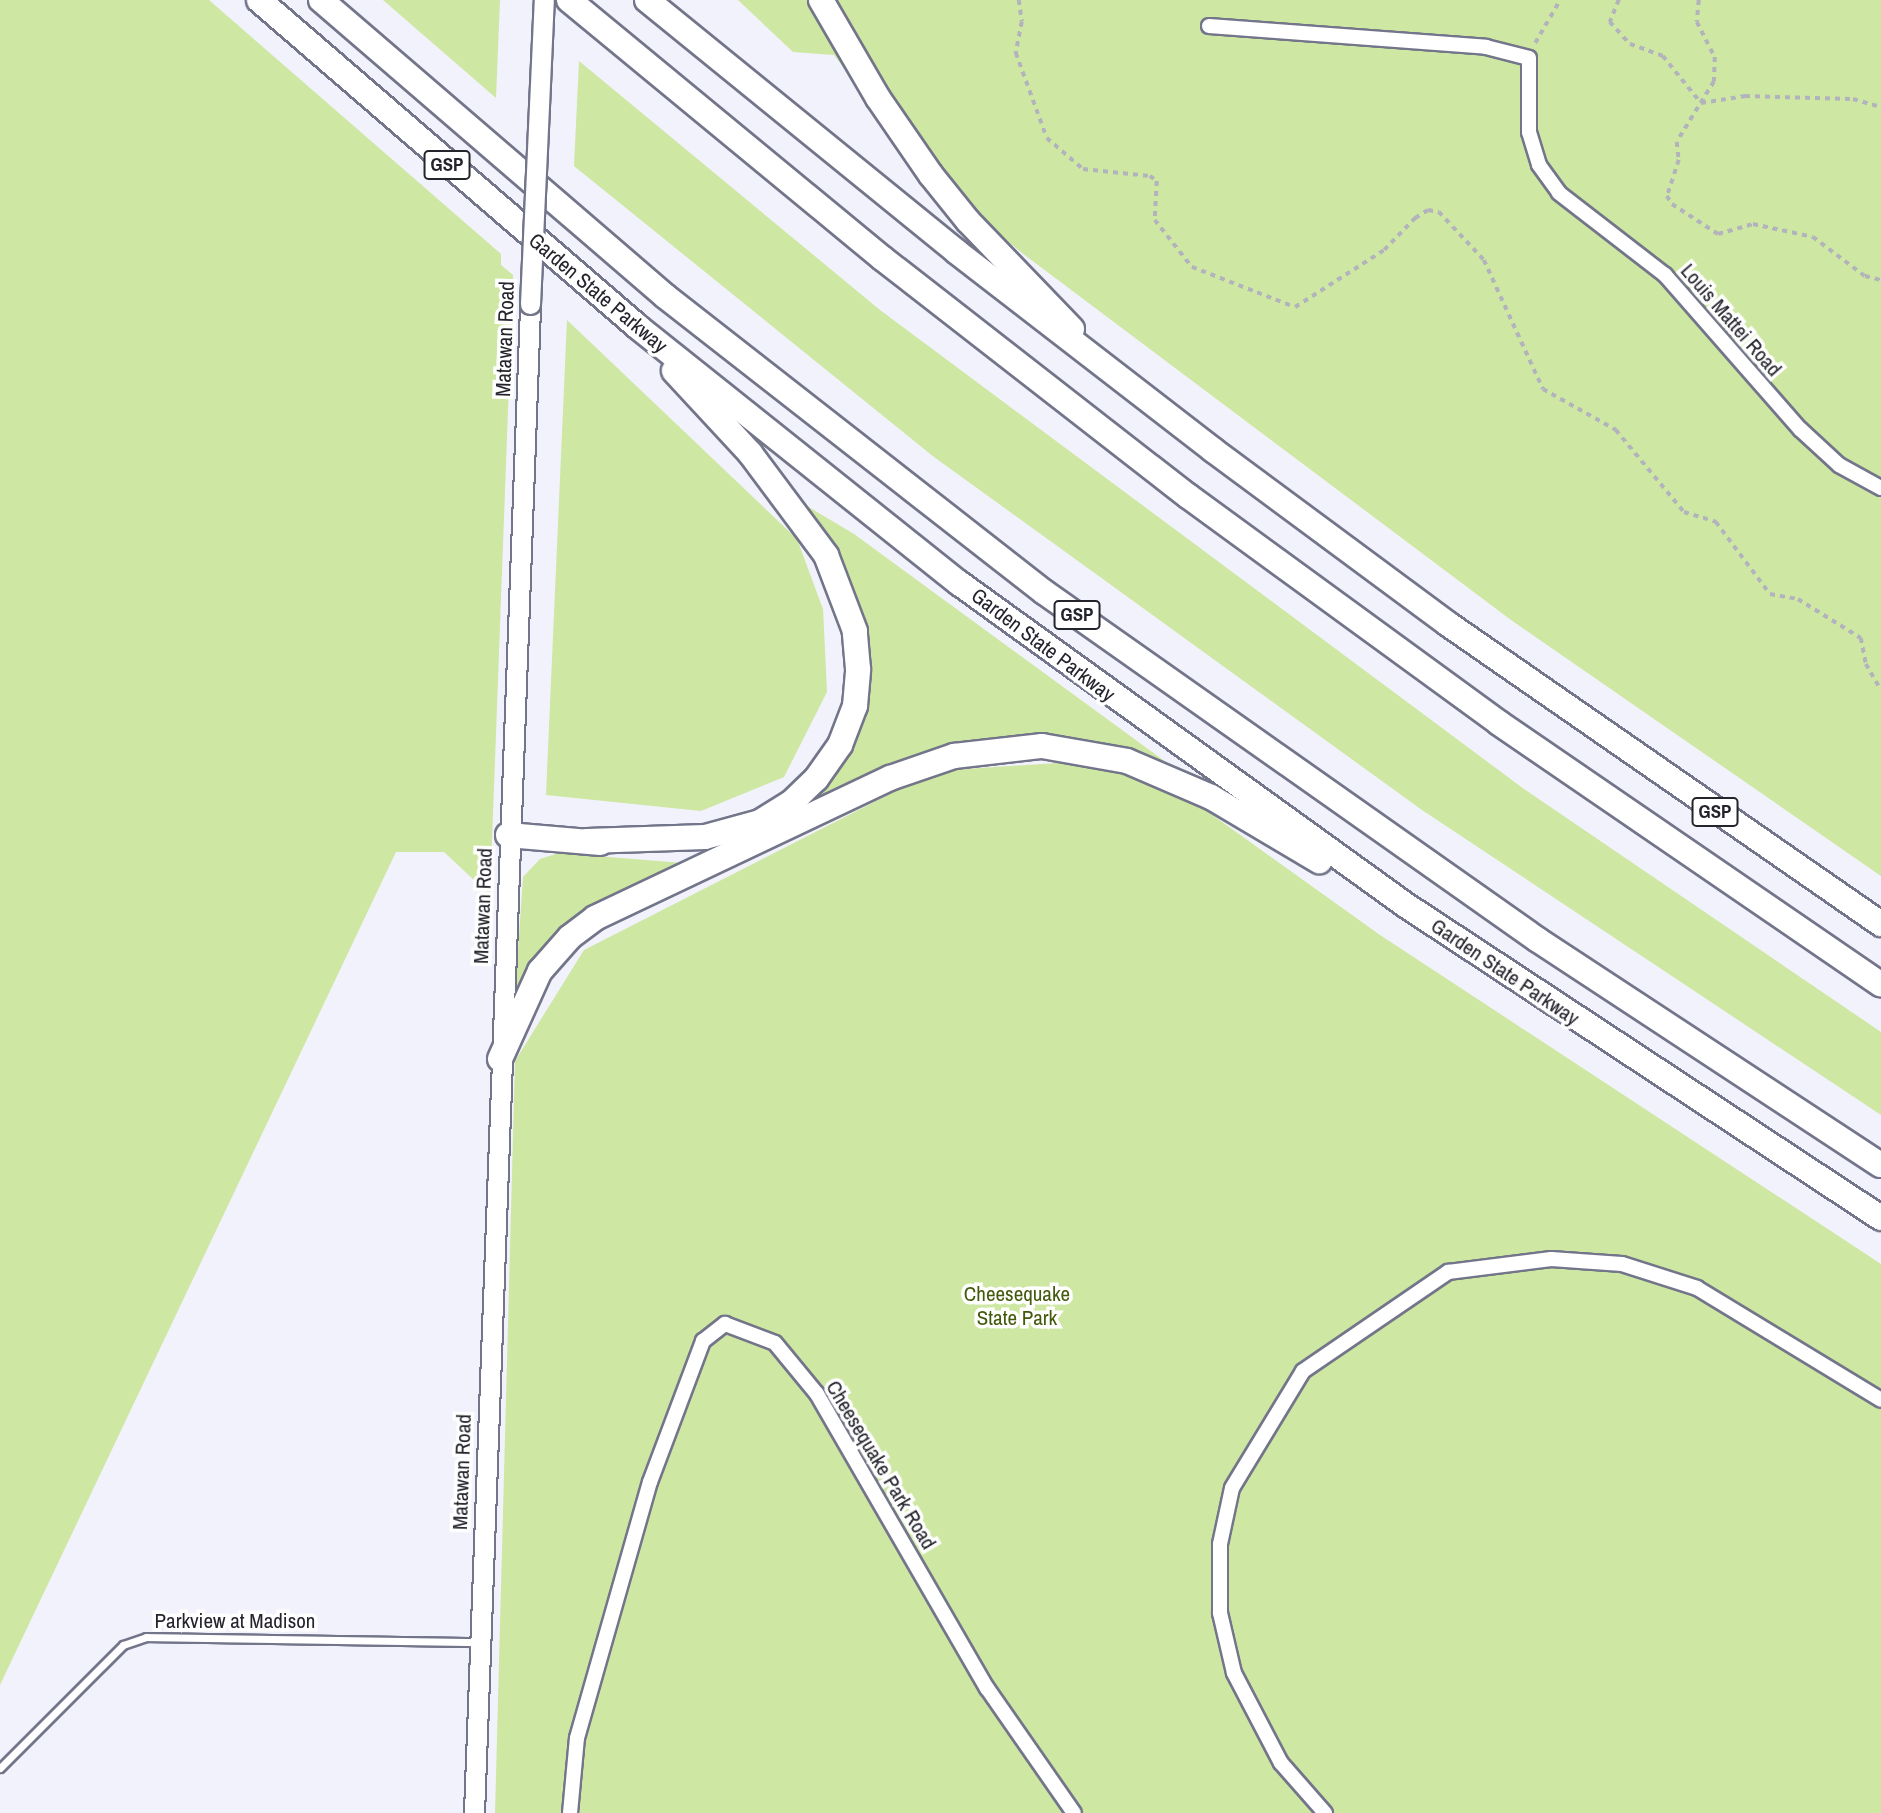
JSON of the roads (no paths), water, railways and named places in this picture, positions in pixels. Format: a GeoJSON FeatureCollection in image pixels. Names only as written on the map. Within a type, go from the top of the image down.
{"type":"FeatureCollection","features":[{"type":"Feature","properties":{"kind":"highway","name":"Garden State Parkway"},"geometry":{"type":"LineString","coordinates":[[259,0],[638,327],[959,583],[1404,904],[1881,1218]]}},
{"type":"Feature","properties":{"kind":"highway","name":"Garden State Parkway"},"geometry":{"type":"LineString","coordinates":[[321,0],[665,296],[1045,592],[1538,940],[1881,1164]]}},
{"type":"Feature","properties":{"kind":"highway","name":"GSP"},"geometry":{"type":"LineString","coordinates":[[569,0],[872,250],[1188,496],[1499,723],[1881,985]]}},
{"type":"Feature","properties":{"kind":"highway","name":"GSP"},"geometry":{"type":"LineString","coordinates":[[647,0],[1112,374],[1448,624],[1881,924]]}},
{"type":"Feature","properties":{"kind":"highway"},"geometry":{"type":"LineString","coordinates":[[821,0],[878,98],[932,175],[968,220],[1040,292],[1112,374]]}},
{"type":"Feature","properties":{"kind":"highway"},"geometry":{"type":"LineString","coordinates":[[587,841],[705,837],[742,830],[768,818],[803,793],[829,763],[848,725],[858,687],[851,613],[815,536],[743,444],[703,407],[638,327]]}},
{"type":"Feature","properties":{"kind":"highway"},"geometry":{"type":"LineString","coordinates":[[499,1059],[531,987],[569,937],[624,901],[734,849],[933,762],[997,748],[1064,748],[1127,761],[1170,777],[1404,904]]}},
{"type":"Feature","properties":{"kind":"highway"},"geometry":{"type":"LineString","coordinates":[[508,835],[587,841],[669,852],[734,849]]}},
{"type":"Feature","properties":{"kind":"main road","name":"Matawan Road"},"geometry":{"type":"LineString","coordinates":[[474,1813],[499,1059],[544,0]]}},
{"type":"Feature","properties":{"kind":"street","name":"Louis Mattei Road"},"geometry":{"type":"LineString","coordinates":[[1209,26],[1486,47],[1528,58],[1529,132],[1539,165],[1559,193],[1611,238],[1665,275],[1800,429],[1839,465],[1881,488]]}},
{"type":"Feature","properties":{"kind":"street"},"geometry":{"type":"LineString","coordinates":[[1325,1813],[1281,1763],[1234,1673],[1220,1613],[1220,1544],[1232,1488],[1303,1371],[1448,1272],[1551,1259],[1622,1264],[1697,1288],[1881,1401]]}},
{"type":"Feature","properties":{"kind":"street","name":"Cheesequake Park Road"},"geometry":{"type":"LineString","coordinates":[[570,1813],[577,1738],[650,1482],[703,1342],[725,1324],[775,1343],[817,1394],[987,1688],[1074,1813]]}},
{"type":"Feature","properties":{"kind":"lane","name":"Parkview at Madison"},"geometry":{"type":"LineString","coordinates":[[0,1768],[123,1646],[146,1637],[479,1642]]}},
{"type":"Feature","properties":{"kind":"park label","name":"Cheesequake State Park"},"geometry":{"type":"Point","coordinates":[1017,1306]}}]}
